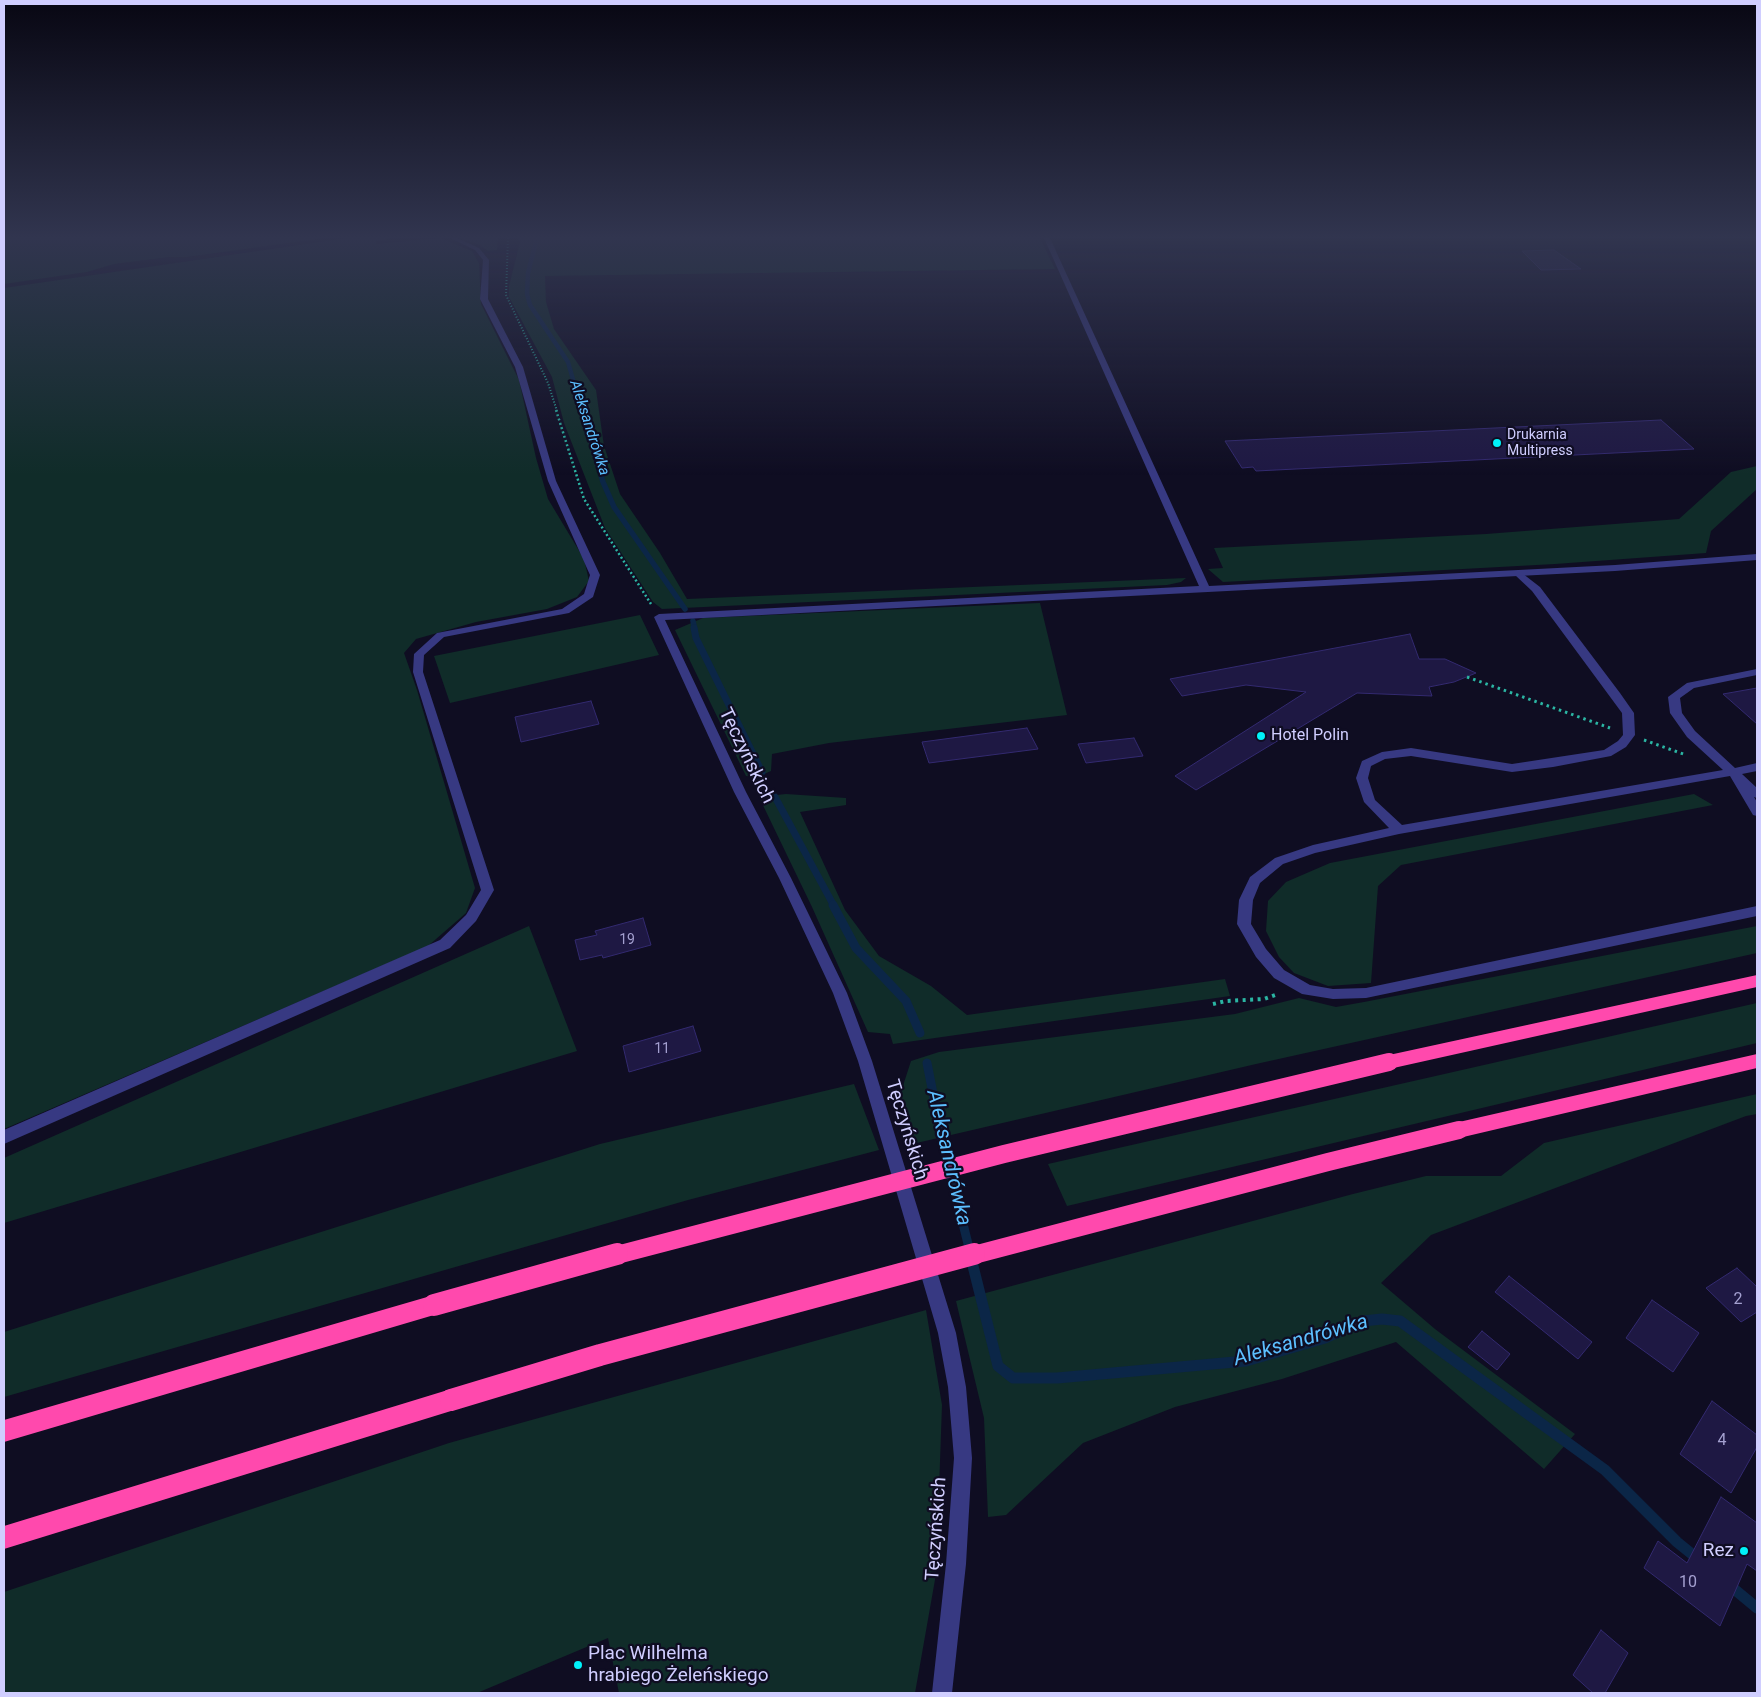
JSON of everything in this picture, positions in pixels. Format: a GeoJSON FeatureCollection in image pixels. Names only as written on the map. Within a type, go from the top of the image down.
{"type":"FeatureCollection","features":[{"type":"Feature","properties":{"kind":"highway"},"geometry":{"type":"LineString","coordinates":[[4,1430],[434,1305],[702,1231],[985,1159],[1389,1062],[1757,981]]}},
{"type":"Feature","properties":{"kind":"highway"},"geometry":{"type":"LineString","coordinates":[[4,1538],[600,1355],[834,1291],[1328,1162],[1757,1061]]}},
{"type":"Feature","properties":{"kind":"street"},"geometry":{"type":"LineString","coordinates":[[4,1136],[445,944],[471,918],[488,890],[418,672],[419,654],[440,635],[565,610],[589,595],[595,575],[552,481],[519,367],[493,317]]}},
{"type":"Feature","properties":{"kind":"street"},"geometry":{"type":"LineString","coordinates":[[1083,317],[1205,588]]}},
{"type":"Feature","properties":{"kind":"street"},"geometry":{"type":"LineString","coordinates":[[659,617],[1518,573],[1757,557]]}},
{"type":"Feature","properties":{"kind":"street"},"geometry":{"type":"LineString","coordinates":[[1399,830],[1370,802],[1362,778],[1366,764],[1382,756],[1411,752],[1512,768],[1607,753],[1622,744],[1630,735],[1628,713],[1616,695],[1536,589],[1518,573]]}},
{"type":"Feature","properties":{"kind":"street","name":"Tęczyńskich"},"geometry":{"type":"LineString","coordinates":[[659,617],[736,783],[786,878],[840,994],[865,1061],[947,1333],[957,1387],[963,1458],[956,1564],[942,1693]]}},
{"type":"Feature","properties":{"kind":"street"},"geometry":{"type":"LineString","coordinates":[[1757,672],[1691,685],[1674,697],[1676,713],[1691,734],[1757,794]]}},
{"type":"Feature","properties":{"kind":"street"},"geometry":{"type":"LineString","coordinates":[[1757,767],[1399,830],[1304,852],[1280,861],[1255,880],[1246,900],[1244,924],[1267,960],[1279,974],[1307,990],[1333,994],[1366,993],[1757,910]]}},
{"type":"Feature","properties":{"kind":"street"},"geometry":{"type":"LineString","coordinates":[[1732,772],[1756,810]]}},
{"type":"Feature","properties":{"kind":"path"},"geometry":{"type":"LineString","coordinates":[[517,317],[548,383],[584,498],[659,617]]}},
{"type":"Feature","properties":{"kind":"path"},"geometry":{"type":"LineString","coordinates":[[1467,677],[1695,759]]}},
{"type":"Feature","properties":{"kind":"path"},"geometry":{"type":"LineString","coordinates":[[1213,1004],[1226,1001],[1264,999],[1280,993],[1294,983]]}},
{"type":"Feature","properties":{"kind":"green space"},"geometry":{"type":"Polygon","coordinates":[[[4,317],[488,317],[519,380],[536,458],[548,499],[584,559],[589,581],[577,597],[547,609],[476,622],[416,639],[404,653],[417,690],[475,888],[466,913],[428,946],[4,1129],[4,317]]]}},
{"type":"Feature","properties":{"kind":"green space"},"geometry":{"type":"Polygon","coordinates":[[[520,317],[551,317],[554,329],[596,390],[604,446],[620,494],[660,553],[687,599],[1186,578],[1181,582],[1167,585],[662,609],[653,602],[605,528],[564,423],[552,377],[520,317]]]}},
{"type":"Feature","properties":{"kind":"green space"},"geometry":{"type":"Polygon","coordinates":[[[1757,466],[1757,489],[1711,531],[1706,553],[1555,564],[1223,582],[1208,569],[1223,568],[1214,548],[1486,534],[1679,519],[1731,472],[1757,466]]]}},
{"type":"Feature","properties":{"kind":"green space"},"geometry":{"type":"Polygon","coordinates":[[[1040,603],[1067,715],[829,743],[772,754],[771,771],[757,777],[746,776],[675,630],[703,618],[1040,603]]]}},
{"type":"Feature","properties":{"kind":"green space"},"geometry":{"type":"Polygon","coordinates":[[[640,615],[659,655],[450,703],[434,656],[640,615]]]}},
{"type":"Feature","properties":{"kind":"green space"},"geometry":{"type":"Polygon","coordinates":[[[786,794],[846,798],[846,805],[800,812],[845,910],[879,956],[931,986],[967,1015],[1225,979],[1230,996],[893,1044],[890,1034],[868,1032],[812,907],[759,797],[786,794]]]}},
{"type":"Feature","properties":{"kind":"green space"},"geometry":{"type":"Polygon","coordinates":[[[1694,794],[1713,805],[1401,865],[1378,886],[1371,983],[1328,986],[1294,973],[1279,957],[1266,931],[1268,901],[1286,882],[1330,863],[1694,794]]]}},
{"type":"Feature","properties":{"kind":"green space"},"geometry":{"type":"Polygon","coordinates":[[[529,926],[577,1051],[4,1223],[4,1158],[529,926]]]}},
{"type":"Feature","properties":{"kind":"green space"},"geometry":{"type":"Polygon","coordinates":[[[1757,926],[1757,953],[1256,1064],[908,1145],[899,1098],[911,1061],[939,1052],[1235,1014],[1299,998],[1336,1007],[1757,926]]]}},
{"type":"Feature","properties":{"kind":"green space"},"geometry":{"type":"Polygon","coordinates":[[[1757,1003],[1757,1043],[1067,1206],[1048,1164],[1757,1003]]]}},
{"type":"Feature","properties":{"kind":"green space"},"geometry":{"type":"Polygon","coordinates":[[[854,1084],[879,1150],[688,1200],[4,1397],[4,1332],[600,1144],[854,1084]]]}},
{"type":"Feature","properties":{"kind":"green space"},"geometry":{"type":"Polygon","coordinates":[[[1757,1094],[1757,1114],[1746,1116],[1431,1235],[1381,1283],[1435,1329],[1575,1434],[1544,1469],[1396,1342],[1282,1379],[1175,1407],[1083,1443],[1006,1515],[988,1517],[984,1418],[956,1301],[1426,1176],[1501,1176],[1544,1143],[1757,1094]]]}},
{"type":"Feature","properties":{"kind":"green space"},"geometry":{"type":"Polygon","coordinates":[[[926,1310],[942,1405],[936,1574],[915,1693],[619,1693],[608,1638],[477,1693],[4,1693],[4,1592],[449,1443],[926,1310]]]}},
{"type":"Feature","properties":{"kind":"building","name":"Drukarnia Multipress"},"geometry":{"type":"Polygon","coordinates":[[[1661,420],[1694,449],[1256,471],[1253,467],[1242,468],[1225,441],[1661,420]]]}},
{"type":"Feature","properties":{"kind":"building","name":"Hotel Polin"},"geometry":{"type":"Polygon","coordinates":[[[1410,634],[1419,659],[1445,659],[1476,673],[1454,682],[1429,687],[1432,696],[1357,693],[1196,790],[1175,776],[1306,692],[1246,685],[1182,696],[1170,679],[1410,634]]]}},
{"type":"Feature","properties":{"kind":"building"},"geometry":{"type":"Polygon","coordinates":[[[1757,688],[1757,724],[1723,694],[1757,688]]]}},
{"type":"Feature","properties":{"kind":"building"},"geometry":{"type":"Polygon","coordinates":[[[591,701],[599,724],[521,742],[515,717],[591,701]]]}},
{"type":"Feature","properties":{"kind":"building"},"geometry":{"type":"Polygon","coordinates":[[[1027,728],[1038,749],[929,763],[922,742],[1027,728]]]}},
{"type":"Feature","properties":{"kind":"building"},"geometry":{"type":"Polygon","coordinates":[[[1134,738],[1143,756],[1086,763],[1078,744],[1134,738]]]}},
{"type":"Feature","properties":{"kind":"building"},"geometry":{"type":"Polygon","coordinates":[[[643,918],[651,945],[603,958],[602,955],[580,960],[575,940],[597,935],[595,931],[643,918]]]}},
{"type":"Feature","properties":{"kind":"building"},"geometry":{"type":"Polygon","coordinates":[[[693,1026],[701,1051],[629,1072],[623,1046],[693,1026]]]}},
{"type":"Feature","properties":{"kind":"building"},"geometry":{"type":"Polygon","coordinates":[[[1737,1268],[1757,1287],[1757,1312],[1741,1322],[1706,1288],[1737,1268]]]}},
{"type":"Feature","properties":{"kind":"building"},"geometry":{"type":"Polygon","coordinates":[[[1509,1276],[1592,1342],[1578,1359],[1495,1292],[1509,1276]]]}},
{"type":"Feature","properties":{"kind":"building"},"geometry":{"type":"Polygon","coordinates":[[[1652,1300],[1699,1333],[1673,1372],[1626,1338],[1652,1300]]]}},
{"type":"Feature","properties":{"kind":"building"},"geometry":{"type":"Polygon","coordinates":[[[1482,1331],[1510,1354],[1497,1370],[1468,1347],[1482,1331]]]}},
{"type":"Feature","properties":{"kind":"building"},"geometry":{"type":"Polygon","coordinates":[[[1712,1401],[1757,1435],[1757,1447],[1731,1493],[1680,1454],[1712,1401]]]}},
{"type":"Feature","properties":{"kind":"building"},"geometry":{"type":"Polygon","coordinates":[[[1721,1497],[1757,1523],[1757,1571],[1747,1564],[1720,1626],[1644,1568],[1658,1541],[1687,1563],[1721,1497]]]}},
{"type":"Feature","properties":{"kind":"building"},"geometry":{"type":"Polygon","coordinates":[[[1601,1630],[1628,1653],[1605,1693],[1593,1693],[1573,1675],[1601,1630]]]}},
{"type":"Feature","properties":{"kind":"waterway","name":"Aleksandrówka"},"geometry":{"type":"LineString","coordinates":[[538,317],[568,362],[582,411]]}},
{"type":"Feature","properties":{"kind":"waterway","name":"Aleksandrówka"},"geometry":{"type":"LineString","coordinates":[[582,410],[603,482],[614,507],[685,609]]}},
{"type":"Feature","properties":{"kind":"waterway","name":"Aleksandrówka"},"geometry":{"type":"LineString","coordinates":[[693,621],[695,630]]}},
{"type":"Feature","properties":{"kind":"waterway","name":"Aleksandrówka"},"geometry":{"type":"LineString","coordinates":[[694,628],[696,638],[762,772]]}},
{"type":"Feature","properties":{"kind":"waterway","name":"Aleksandrówka"},"geometry":{"type":"LineString","coordinates":[[775,797],[834,906]]}},
{"type":"Feature","properties":{"kind":"waterway","name":"Aleksandrówka"},"geometry":{"type":"LineString","coordinates":[[833,905],[856,948],[906,1001],[920,1033]]}},
{"type":"Feature","properties":{"kind":"waterway","name":"Aleksandrówka"},"geometry":{"type":"LineString","coordinates":[[927,1063],[942,1139],[971,1256]]}},
{"type":"Feature","properties":{"kind":"waterway","name":"Aleksandrówka"},"geometry":{"type":"LineString","coordinates":[[970,1254],[998,1366],[1013,1378],[1057,1378],[1246,1361],[1325,1338],[1363,1321],[1382,1319],[1400,1321],[1605,1470],[1677,1542],[1698,1559]]}},
{"type":"Feature","properties":{"kind":"waterway","name":"Aleksandrówka"},"geometry":{"type":"LineString","coordinates":[[1728,1584],[1757,1608]]}},
{"type":"Feature","properties":{"kind":"place","name":"Drukarnia Multipress"},"geometry":{"type":"Point","coordinates":[1497,443]}},
{"type":"Feature","properties":{"kind":"place","name":"Hotel Polin"},"geometry":{"type":"Point","coordinates":[1261,736]}},
{"type":"Feature","properties":{"kind":"place","name":"Rez"},"geometry":{"type":"Point","coordinates":[1744,1551]}},
{"type":"Feature","properties":{"kind":"place","name":"Plac Wilhelma hrabiego Żeleńskiego"},"geometry":{"type":"Point","coordinates":[578,1665]}}]}
